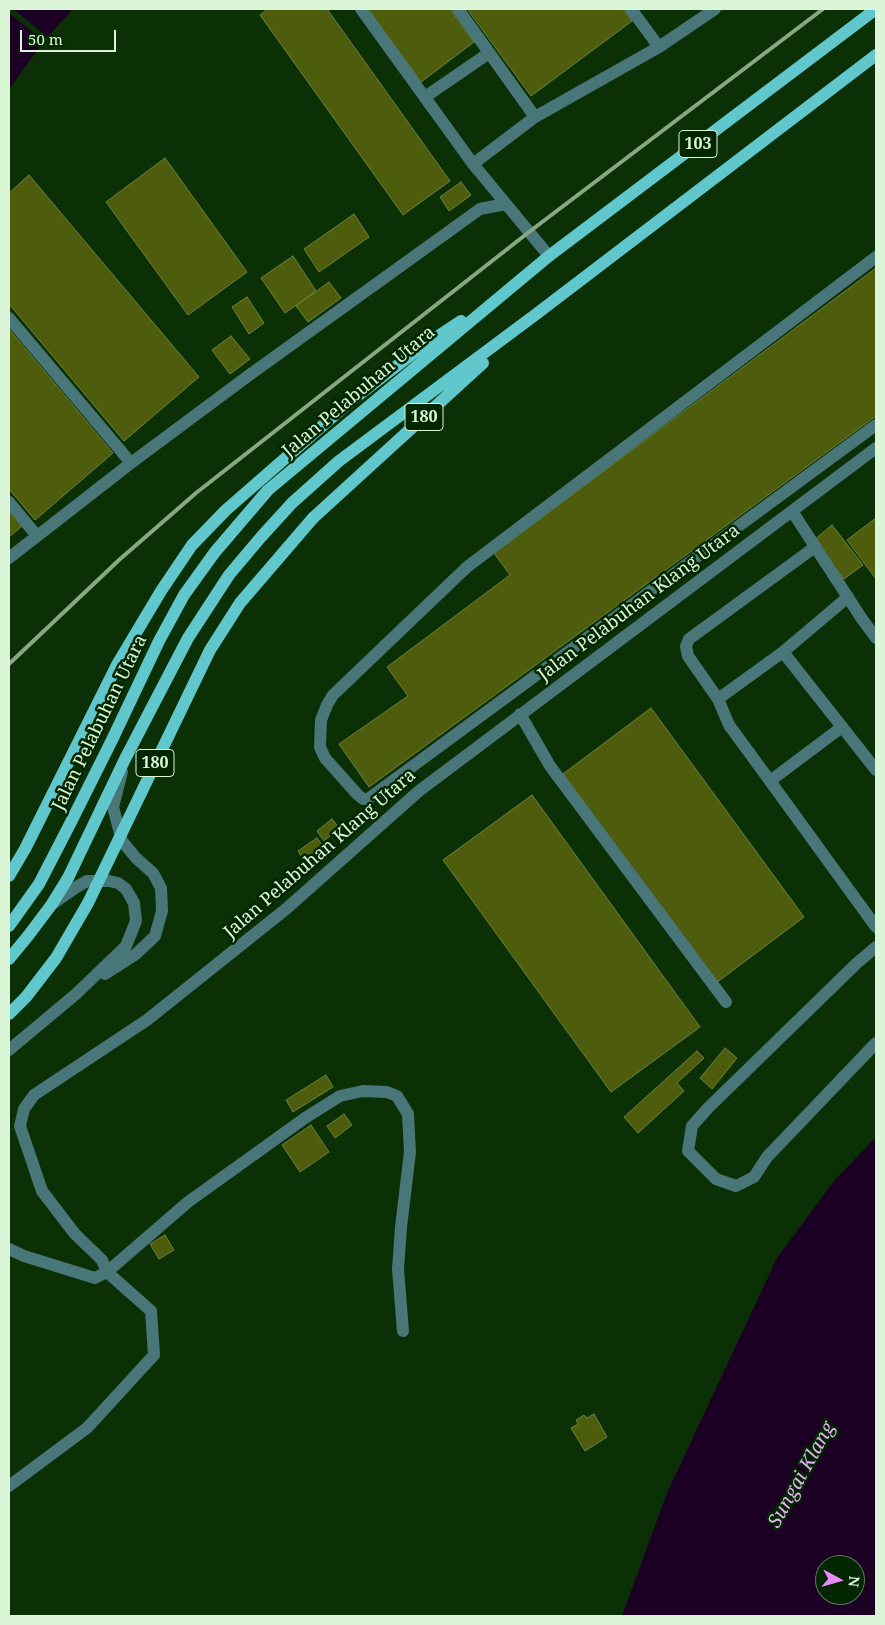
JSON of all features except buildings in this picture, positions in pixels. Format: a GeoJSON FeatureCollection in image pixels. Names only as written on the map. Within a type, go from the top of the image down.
{"type":"FeatureCollection","features":[{"type":"Feature","properties":{"kind":"main road","name":"Jalan Pelabuhan Utara"},"geometry":{"type":"LineString","coordinates":[[9,926],[39,884],[184,595],[214,552],[268,490],[549,256],[876,9]]}},
{"type":"Feature","properties":{"kind":"main road","name":"103"},"geometry":{"type":"LineString","coordinates":[[9,959],[52,904],[72,870],[125,759],[188,638],[229,575],[292,503],[339,461],[876,56]]}},
{"type":"Feature","properties":{"kind":"main road"},"geometry":{"type":"LineString","coordinates":[[9,876],[25,849],[118,663],[160,591],[192,544],[226,510],[352,400],[419,349],[521,280]]}},
{"type":"Feature","properties":{"kind":"main road","name":"180"},"geometry":{"type":"LineString","coordinates":[[9,1014],[26,997],[56,958],[88,903],[210,650],[240,603],[313,518],[535,315]]}},
{"type":"Feature","properties":{"kind":"street"},"geometry":{"type":"LineString","coordinates":[[361,9],[473,164],[549,256]]}},
{"type":"Feature","properties":{"kind":"street"},"geometry":{"type":"LineString","coordinates":[[458,9],[535,117]]}},
{"type":"Feature","properties":{"kind":"street"},"geometry":{"type":"LineString","coordinates":[[631,9],[659,47]]}},
{"type":"Feature","properties":{"kind":"street"},"geometry":{"type":"LineString","coordinates":[[473,164],[535,117],[659,47],[716,9]]}},
{"type":"Feature","properties":{"kind":"street"},"geometry":{"type":"LineString","coordinates":[[425,97],[489,53]]}},
{"type":"Feature","properties":{"kind":"street"},"geometry":{"type":"LineString","coordinates":[[9,558],[131,463],[480,209],[506,204]]}},
{"type":"Feature","properties":{"kind":"street"},"geometry":{"type":"LineString","coordinates":[[876,257],[467,568],[333,695],[321,720],[320,747],[325,758],[357,794],[363,799],[368,800],[876,425]]}},
{"type":"Feature","properties":{"kind":"street"},"geometry":{"type":"LineString","coordinates":[[9,318],[131,463]]}},
{"type":"Feature","properties":{"kind":"street","name":"Jalan Pelabuhan Klang Utara"},"geometry":{"type":"LineString","coordinates":[[9,1486],[87,1428],[154,1354],[151,1311],[107,1272],[102,1260],[75,1234],[42,1191],[20,1126],[24,1109],[34,1095],[155,1014],[286,909],[419,791],[876,448]]}},
{"type":"Feature","properties":{"kind":"street"},"geometry":{"type":"LineString","coordinates":[[9,502],[37,536]]}},
{"type":"Feature","properties":{"kind":"street"},"geometry":{"type":"LineString","coordinates":[[792,511],[876,638]]}},
{"type":"Feature","properties":{"kind":"street"},"geometry":{"type":"LineString","coordinates":[[815,547],[689,639],[686,646],[688,656],[718,699],[729,724],[876,927]]}},
{"type":"Feature","properties":{"kind":"street"},"geometry":{"type":"LineString","coordinates":[[718,699],[783,652],[848,597]]}},
{"type":"Feature","properties":{"kind":"street"},"geometry":{"type":"LineString","coordinates":[[783,652],[876,770]]}},
{"type":"Feature","properties":{"kind":"street"},"geometry":{"type":"LineString","coordinates":[[520,714],[550,766],[726,1002]]}},
{"type":"Feature","properties":{"kind":"street"},"geometry":{"type":"LineString","coordinates":[[770,781],[842,727]]}},
{"type":"Feature","properties":{"kind":"street"},"geometry":{"type":"LineString","coordinates":[[76,994],[136,954],[155,936],[162,911],[161,888],[153,873],[136,858],[122,841],[115,816],[113,807],[125,759]]}},
{"type":"Feature","properties":{"kind":"street"},"geometry":{"type":"LineString","coordinates":[[9,1050],[76,994],[126,946],[136,921],[134,903],[126,889],[118,883],[109,881],[87,881],[52,904]]}},
{"type":"Feature","properties":{"kind":"street"},"geometry":{"type":"LineString","coordinates":[[876,947],[856,964],[708,1108],[692,1126],[688,1151],[716,1179],[736,1186],[754,1177],[767,1157],[876,1043]]}},
{"type":"Feature","properties":{"kind":"street"},"geometry":{"type":"LineString","coordinates":[[9,1249],[24,1256],[95,1278],[107,1272],[188,1202],[305,1118],[340,1096],[363,1091],[386,1092],[397,1096],[408,1114],[410,1152],[398,1268],[403,1331]]}},
{"type":"Feature","properties":{"kind":"water"},"geometry":{"type":"Polygon","coordinates":[[[9,9],[73,9],[44,41],[9,89],[9,9]]]}},
{"type":"Feature","properties":{"kind":"water","name":"Sungai Klang"},"geometry":{"type":"Polygon","coordinates":[[[876,1137],[876,1616],[622,1616],[667,1493],[777,1258],[834,1181],[876,1137]]]}},
{"type":"Feature","properties":{"kind":"pier"},"geometry":{"type":"Polygon","coordinates":[[[9,9],[13,9],[50,39],[46,43],[9,13],[9,9]]]}},
{"type":"Feature","properties":{"kind":"railway"},"geometry":{"type":"LineString","coordinates":[[9,664],[119,560],[196,493],[529,232],[823,9]]}}]}
